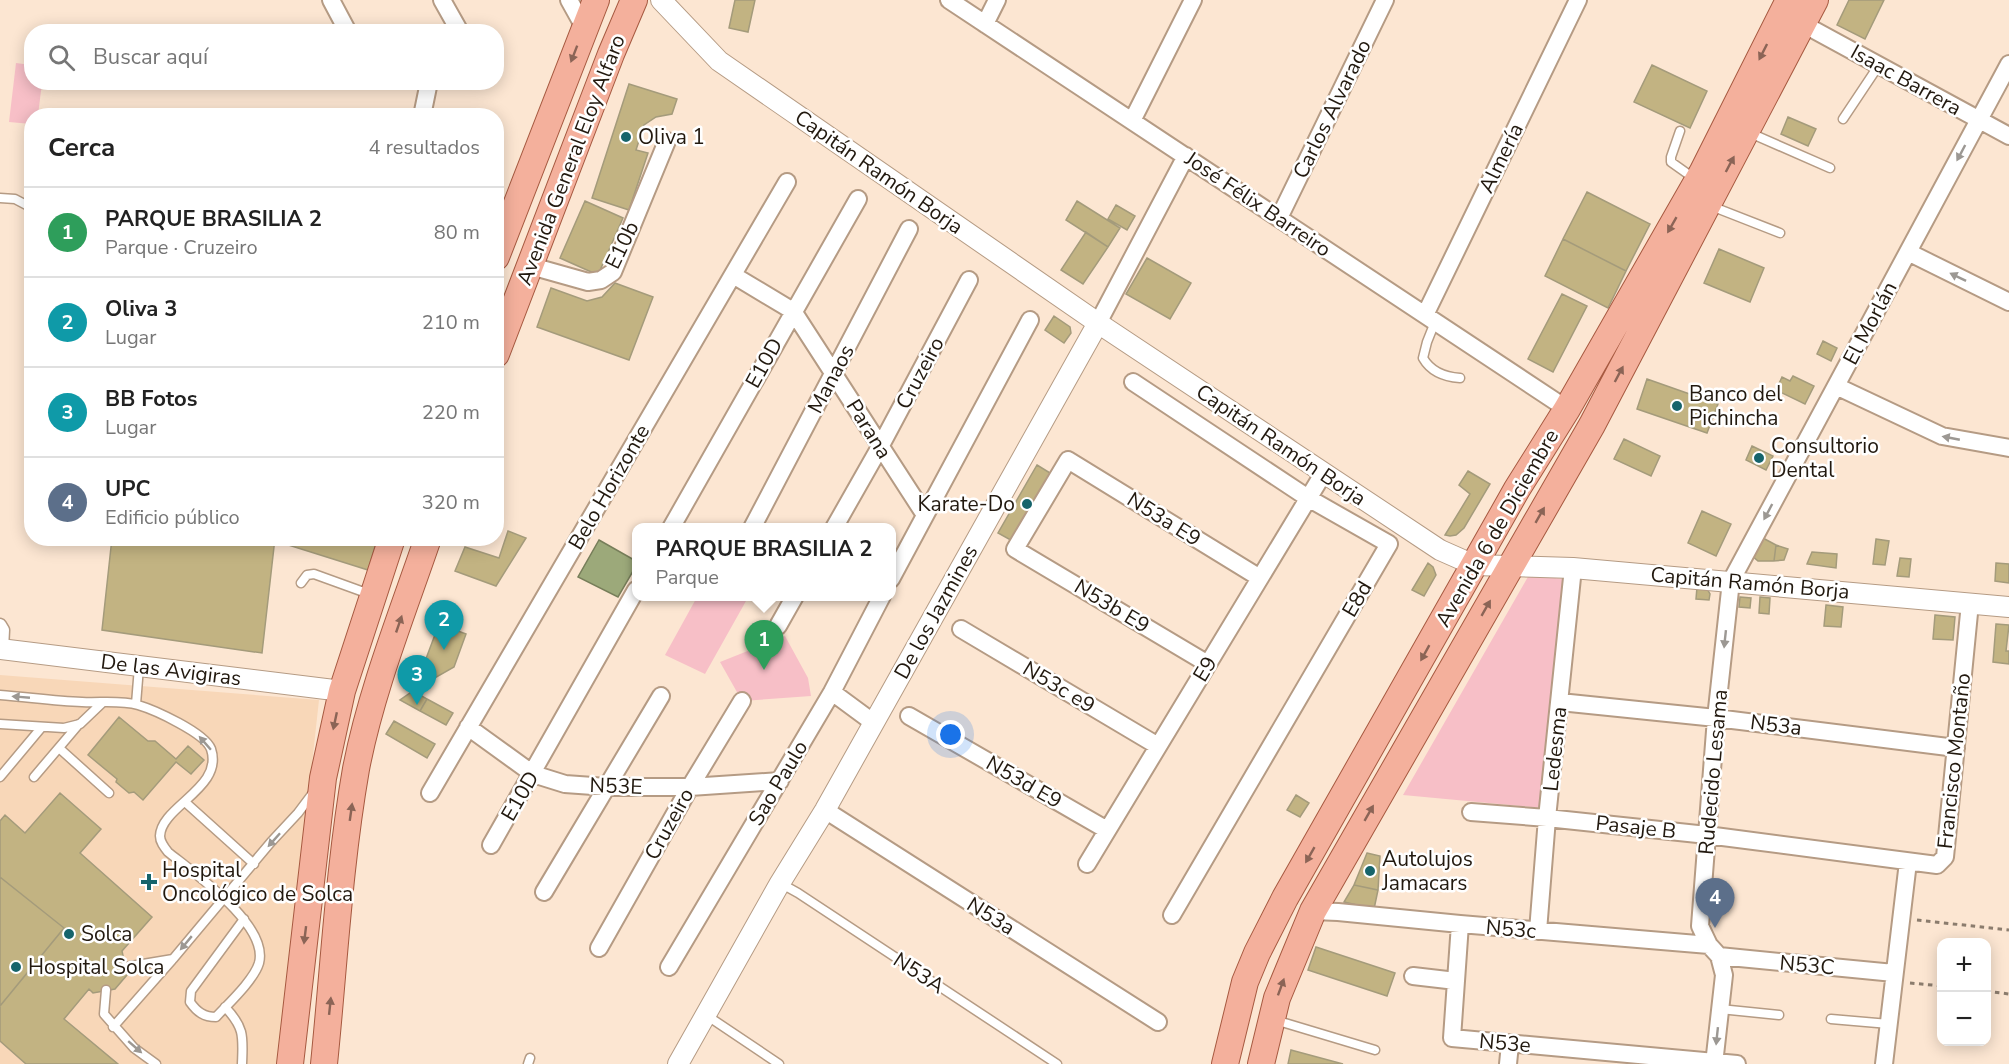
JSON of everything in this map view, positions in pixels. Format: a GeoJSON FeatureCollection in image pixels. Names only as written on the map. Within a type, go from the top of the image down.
{"type":"FeatureCollection","features":[{"type":"Feature","properties":{"kind":"main road","name":"Avenida General Eloy Alfaro"},"geometry":{"type":"LineString","coordinates":[[504,236],[597,0]]}},
{"type":"Feature","properties":{"kind":"main road","name":"Avenida General Eloy Alfaro"},"geometry":{"type":"LineString","coordinates":[[504,334],[611,54],[634,0]]}},
{"type":"Feature","properties":{"kind":"main road","name":"Avenida 6 de Diciembre"},"geometry":{"type":"LineString","coordinates":[[1225,1064],[1245,982],[1285,898],[1517,489],[1567,410],[1698,180],[1789,0]]}},
{"type":"Feature","properties":{"kind":"main road","name":"Avenida 6 de Diciembre"},"geometry":{"type":"LineString","coordinates":[[1261,1064],[1287,970],[1313,911],[1592,425],[1815,0]]}},
{"type":"Feature","properties":{"kind":"main road"},"geometry":{"type":"LineString","coordinates":[[290,1064],[323,778],[342,691],[389,546]]}},
{"type":"Feature","properties":{"kind":"main road"},"geometry":{"type":"LineString","coordinates":[[324,1064],[344,859],[357,769],[376,692],[425,546]]}},
{"type":"Feature","properties":{"kind":"street"},"geometry":{"type":"LineString","coordinates":[[331,0],[344,24]]}},
{"type":"Feature","properties":{"kind":"street"},"geometry":{"type":"LineString","coordinates":[[442,0],[456,24]]}},
{"type":"Feature","properties":{"kind":"street"},"geometry":{"type":"LineString","coordinates":[[569,0],[585,27]]}},
{"type":"Feature","properties":{"kind":"street","name":"Capitán Ramón Borja"},"geometry":{"type":"LineString","coordinates":[[662,0],[719,62],[1098,322],[1440,550],[1474,565],[1573,568],[2009,607]]}},
{"type":"Feature","properties":{"kind":"street","name":"José Félix Barreiro"},"geometry":{"type":"LineString","coordinates":[[949,0],[1567,410]]}},
{"type":"Feature","properties":{"kind":"street"},"geometry":{"type":"LineString","coordinates":[[985,24],[997,0]]}},
{"type":"Feature","properties":{"kind":"street"},"geometry":{"type":"LineString","coordinates":[[1132,121],[1192,0]]}},
{"type":"Feature","properties":{"kind":"street","name":"Carlos Alvarado"},"geometry":{"type":"LineString","coordinates":[[1279,218],[1385,0]]}},
{"type":"Feature","properties":{"kind":"street","name":"Almería"},"geometry":{"type":"LineString","coordinates":[[1430,319],[1578,0]]}},
{"type":"Feature","properties":{"kind":"street","name":"Isaac Barrera"},"geometry":{"type":"LineString","coordinates":[[1803,24],[2009,136]]}},
{"type":"Feature","properties":{"kind":"street","name":"El Morlán"},"geometry":{"type":"LineString","coordinates":[[1731,581],[2009,64]]}},
{"type":"Feature","properties":{"kind":"street"},"geometry":{"type":"LineString","coordinates":[[424,108],[427,90]]}},
{"type":"Feature","properties":{"kind":"street","name":"E10b"},"geometry":{"type":"LineString","coordinates":[[531,266],[588,282],[601,280],[614,272],[667,141]]}},
{"type":"Feature","properties":{"kind":"street","name":"De los Jazmines"},"geometry":{"type":"LineString","coordinates":[[678,1064],[874,723],[1098,322],[1186,156]]}},
{"type":"Feature","properties":{"kind":"street","name":"Belo Horizonte"},"geometry":{"type":"LineString","coordinates":[[430,793],[787,182]]}},
{"type":"Feature","properties":{"kind":"street","name":"E10D"},"geometry":{"type":"LineString","coordinates":[[675,523],[858,199]]}},
{"type":"Feature","properties":{"kind":"street","name":"Manaos"},"geometry":{"type":"LineString","coordinates":[[755,523],[909,230]]}},
{"type":"Feature","properties":{"kind":"street"},"geometry":{"type":"LineString","coordinates":[[1908,252],[2009,302]]}},
{"type":"Feature","properties":{"kind":"street","name":"Parana"},"geometry":{"type":"LineString","coordinates":[[733,275],[793,311],[925,515]]}},
{"type":"Feature","properties":{"kind":"street","name":"Cruzeiro"},"geometry":{"type":"LineString","coordinates":[[837,523],[969,280]]}},
{"type":"Feature","properties":{"kind":"street"},"geometry":{"type":"LineString","coordinates":[[896,570],[1030,320]]}},
{"type":"Feature","properties":{"kind":"street","name":"E8d"},"geometry":{"type":"LineString","coordinates":[[1134,382],[1308,498],[1389,544],[1172,915]]}},
{"type":"Feature","properties":{"kind":"street"},"geometry":{"type":"LineString","coordinates":[[1836,386],[1942,436],[2009,448]]}},
{"type":"Feature","properties":{"kind":"street","name":"N53a E9"},"geometry":{"type":"LineString","coordinates":[[1016,549],[1068,460],[1260,578]]}},
{"type":"Feature","properties":{"kind":"street","name":"E9"},"geometry":{"type":"LineString","coordinates":[[1087,864],[1323,474]]}},
{"type":"Feature","properties":{"kind":"street","name":"N53b E9"},"geometry":{"type":"LineString","coordinates":[[1016,549],[1208,664]]}},
{"type":"Feature","properties":{"kind":"street","name":"Ledesma"},"geometry":{"type":"LineString","coordinates":[[1538,931],[1547,818],[1573,568]]}},
{"type":"Feature","properties":{"kind":"street","name":"Rudecido Lesama"},"geometry":{"type":"LineString","coordinates":[[1714,1063],[1724,975],[1700,926],[1716,718],[1731,581]]}},
{"type":"Feature","properties":{"kind":"street","name":"E10D"},"geometry":{"type":"LineString","coordinates":[[491,845],[632,597]]}},
{"type":"Feature","properties":{"kind":"street"},"geometry":{"type":"LineString","coordinates":[[778,626],[793,601]]}},
{"type":"Feature","properties":{"kind":"street","name":"Sao Paulo"},"geometry":{"type":"LineString","coordinates":[[669,967],[832,692],[880,601]]}},
{"type":"Feature","properties":{"kind":"street","name":"Francisco Montaño"},"geometry":{"type":"LineString","coordinates":[[1884,1064],[1908,862],[1937,865],[1946,857],[1970,603]]}},
{"type":"Feature","properties":{"kind":"street"},"geometry":{"type":"LineString","coordinates":[[0,625],[3,627],[1,649]]}},
{"type":"Feature","properties":{"kind":"street","name":"N53c e9"},"geometry":{"type":"LineString","coordinates":[[961,628],[1158,746]]}},
{"type":"Feature","properties":{"kind":"street","name":"De las Avigiras"},"geometry":{"type":"LineString","coordinates":[[1,649],[342,691]]}},
{"type":"Feature","properties":{"kind":"street"},"geometry":{"type":"LineString","coordinates":[[832,692],[874,723]]}},
{"type":"Feature","properties":{"kind":"street"},"geometry":{"type":"LineString","coordinates":[[544,892],[661,696]]}},
{"type":"Feature","properties":{"kind":"street","name":"Cruzeiro"},"geometry":{"type":"LineString","coordinates":[[599,948],[741,701]]}},
{"type":"Feature","properties":{"kind":"street","name":"N53a"},"geometry":{"type":"LineString","coordinates":[[1560,702],[1716,718],[1956,748]]}},
{"type":"Feature","properties":{"kind":"street","name":"N53d E9"},"geometry":{"type":"LineString","coordinates":[[909,716],[1107,830]]}},
{"type":"Feature","properties":{"kind":"street","name":"N53E"},"geometry":{"type":"LineString","coordinates":[[468,727],[533,774],[565,784],[607,787],[690,787],[780,781]]}},
{"type":"Feature","properties":{"kind":"street","name":"N53a"},"geometry":{"type":"LineString","coordinates":[[825,810],[1158,1022]]}},
{"type":"Feature","properties":{"kind":"street","name":"Pasaje B"},"geometry":{"type":"LineString","coordinates":[[1471,812],[1707,835],[1908,862]]}},
{"type":"Feature","properties":{"kind":"street","name":"N53c"},"geometry":{"type":"LineString","coordinates":[[1313,911],[1538,931],[1714,951]]}},
{"type":"Feature","properties":{"kind":"street"},"geometry":{"type":"LineString","coordinates":[[1413,976],[1456,981],[1460,924]]}},
{"type":"Feature","properties":{"kind":"street","name":"N53C"},"geometry":{"type":"LineString","coordinates":[[1714,951],[1894,977]]}},
{"type":"Feature","properties":{"kind":"street","name":"N53e"},"geometry":{"type":"LineString","coordinates":[[1456,981],[1452,1038],[1737,1064]]}},
{"type":"Feature","properties":{"kind":"street"},"geometry":{"type":"LineString","coordinates":[[1508,1064],[1510,1044]]}},
{"type":"Feature","properties":{"kind":"lane"},"geometry":{"type":"LineString","coordinates":[[1844,119],[1879,65]]}},
{"type":"Feature","properties":{"kind":"lane"},"geometry":{"type":"LineString","coordinates":[[1680,130],[1671,162],[1698,180]]}},
{"type":"Feature","properties":{"kind":"lane"},"geometry":{"type":"LineString","coordinates":[[1747,131],[1830,168]]}},
{"type":"Feature","properties":{"kind":"lane"},"geometry":{"type":"LineString","coordinates":[[0,198],[15,199],[24,204]]}},
{"type":"Feature","properties":{"kind":"lane"},"geometry":{"type":"LineString","coordinates":[[1708,205],[1780,233]]}},
{"type":"Feature","properties":{"kind":"lane"},"geometry":{"type":"LineString","coordinates":[[1430,319],[1423,358],[1433,370],[1448,377],[1460,378]]}},
{"type":"Feature","properties":{"kind":"lane"},"geometry":{"type":"LineString","coordinates":[[301,583],[307,575],[314,574],[372,596]]}},
{"type":"Feature","properties":{"kind":"lane"},"geometry":{"type":"LineString","coordinates":[[136,704],[139,666]]}},
{"type":"Feature","properties":{"kind":"lane"},"geometry":{"type":"LineString","coordinates":[[0,695],[136,704],[182,725],[203,739],[210,747],[213,766],[208,777],[161,829],[161,843],[168,852],[224,898],[244,919],[255,935],[260,954],[259,963],[253,974],[216,1017],[207,1017],[194,1007],[190,997],[191,991],[244,919]]}},
{"type":"Feature","properties":{"kind":"lane"},"geometry":{"type":"LineString","coordinates":[[34,777],[80,724],[102,703]]}},
{"type":"Feature","properties":{"kind":"lane"},"geometry":{"type":"LineString","coordinates":[[0,724],[64,728],[80,724]]}},
{"type":"Feature","properties":{"kind":"lane"},"geometry":{"type":"LineString","coordinates":[[0,777],[41,728]]}},
{"type":"Feature","properties":{"kind":"lane"},"geometry":{"type":"LineString","coordinates":[[59,748],[109,793]]}},
{"type":"Feature","properties":{"kind":"lane"},"geometry":{"type":"LineString","coordinates":[[113,1026],[298,813],[323,778]]}},
{"type":"Feature","properties":{"kind":"lane"},"geometry":{"type":"LineString","coordinates":[[185,802],[254,864]]}},
{"type":"Feature","properties":{"kind":"lane","name":"N53A"},"geometry":{"type":"LineString","coordinates":[[780,883],[1057,1064]]}},
{"type":"Feature","properties":{"kind":"lane"},"geometry":{"type":"LineString","coordinates":[[125,968],[172,959]]}},
{"type":"Feature","properties":{"kind":"lane"},"geometry":{"type":"LineString","coordinates":[[106,990],[104,1014],[134,1048],[156,1064]]}},
{"type":"Feature","properties":{"kind":"lane"},"geometry":{"type":"LineString","coordinates":[[225,1007],[237,1019],[242,1030],[242,1064]]}},
{"type":"Feature","properties":{"kind":"lane"},"geometry":{"type":"LineString","coordinates":[[1720,1009],[1779,1016]]}},
{"type":"Feature","properties":{"kind":"lane"},"geometry":{"type":"LineString","coordinates":[[706,1015],[779,1064]]}},
{"type":"Feature","properties":{"kind":"lane"},"geometry":{"type":"LineString","coordinates":[[1272,1019],[1374,1050]]}},
{"type":"Feature","properties":{"kind":"lane"},"geometry":{"type":"LineString","coordinates":[[1831,1019],[1889,1024]]}},
{"type":"Feature","properties":{"kind":"path"},"geometry":{"type":"LineString","coordinates":[[1901,918],[2009,930]]}},
{"type":"Feature","properties":{"kind":"path"},"geometry":{"type":"LineString","coordinates":[[1894,977],[1937,985]]}},
{"type":"Feature","properties":{"kind":"path"},"geometry":{"type":"LineString","coordinates":[[1991,992],[2009,994]]}},
{"type":"Feature","properties":{"kind":"shaded area"},"geometry":{"type":"Polygon","coordinates":[[[16,63],[24,64],[24,90],[41,90],[39,108],[24,108],[24,123],[9,122],[16,63]]]}},
{"type":"Feature","properties":{"kind":"shaded area"},"geometry":{"type":"Polygon","coordinates":[[[599,540],[632,559],[632,573],[618,597],[578,577],[599,540]]]}},
{"type":"Feature","properties":{"kind":"shaded area"},"geometry":{"type":"Polygon","coordinates":[[[1529,575],[1563,579],[1542,808],[1403,795],[1529,575]]]}},
{"type":"Feature","properties":{"kind":"shaded area"},"geometry":{"type":"Polygon","coordinates":[[[695,601],[746,601],[705,674],[665,655],[695,601]]]}},
{"type":"Feature","properties":{"kind":"shaded area"},"geometry":{"type":"Polygon","coordinates":[[[785,636],[808,678],[811,696],[742,701],[720,662],[785,636]]]}},
{"type":"Feature","properties":{"kind":"shaded area","name":"Hospital Oncológico de Solca"},"geometry":{"type":"Polygon","coordinates":[[[0,675],[319,700],[279,1064],[0,1064],[0,675]]]}},
{"type":"Feature","properties":{"kind":"building"},"geometry":{"type":"Polygon","coordinates":[[[735,0],[755,0],[748,32],[729,28],[735,0]]]}},
{"type":"Feature","properties":{"kind":"building"},"geometry":{"type":"Polygon","coordinates":[[[1849,0],[1884,0],[1865,39],[1837,25],[1849,0]]]}},
{"type":"Feature","properties":{"kind":"building"},"geometry":{"type":"Polygon","coordinates":[[[1652,65],[1707,91],[1690,128],[1634,102],[1652,65]]]}},
{"type":"Feature","properties":{"kind":"building","name":"Oliva 1"},"geometry":{"type":"Polygon","coordinates":[[[629,84],[677,99],[672,114],[656,117],[644,125],[636,150],[648,153],[629,210],[592,198],[629,84]]]}},
{"type":"Feature","properties":{"kind":"building"},"geometry":{"type":"Polygon","coordinates":[[[1788,117],[1816,129],[1808,146],[1781,134],[1788,117]]]}},
{"type":"Feature","properties":{"kind":"building"},"geometry":{"type":"Polygon","coordinates":[[[1587,192],[1650,224],[1626,271],[1563,239],[1587,192]]]}},
{"type":"Feature","properties":{"kind":"building"},"geometry":{"type":"Polygon","coordinates":[[[585,201],[623,218],[598,275],[560,258],[585,201]]]}},
{"type":"Feature","properties":{"kind":"building"},"geometry":{"type":"Polygon","coordinates":[[[1077,201],[1120,228],[1108,247],[1066,220],[1077,201]]]}},
{"type":"Feature","properties":{"kind":"building"},"geometry":{"type":"Polygon","coordinates":[[[1116,205],[1135,216],[1127,230],[1108,219],[1116,205]]]}},
{"type":"Feature","properties":{"kind":"building"},"geometry":{"type":"Polygon","coordinates":[[[1086,232],[1108,247],[1083,284],[1061,270],[1086,232]]]}},
{"type":"Feature","properties":{"kind":"building"},"geometry":{"type":"Polygon","coordinates":[[[1563,239],[1626,271],[1608,308],[1545,276],[1563,239]]]}},
{"type":"Feature","properties":{"kind":"building"},"geometry":{"type":"Polygon","coordinates":[[[1719,249],[1764,268],[1750,302],[1704,283],[1719,249]]]}},
{"type":"Feature","properties":{"kind":"building"},"geometry":{"type":"Polygon","coordinates":[[[1147,258],[1191,283],[1170,319],[1126,294],[1147,258]]]}},
{"type":"Feature","properties":{"kind":"building"},"geometry":{"type":"Polygon","coordinates":[[[615,283],[653,297],[629,360],[537,327],[551,288],[587,301],[602,297],[615,283]]]}},
{"type":"Feature","properties":{"kind":"building"},"geometry":{"type":"Polygon","coordinates":[[[1562,294],[1587,306],[1553,372],[1528,359],[1562,294]]]}},
{"type":"Feature","properties":{"kind":"building"},"geometry":{"type":"Polygon","coordinates":[[[1054,316],[1070,327],[1071,333],[1064,343],[1045,330],[1054,316]]]}},
{"type":"Feature","properties":{"kind":"building"},"geometry":{"type":"Polygon","coordinates":[[[1823,341],[1837,348],[1831,361],[1817,354],[1823,341]]]}},
{"type":"Feature","properties":{"kind":"building"},"geometry":{"type":"Polygon","coordinates":[[[1793,376],[1814,386],[1805,404],[1776,390],[1782,377],[1790,381],[1793,376]]]}},
{"type":"Feature","properties":{"kind":"building","name":"Banco del Pichincha"},"geometry":{"type":"Polygon","coordinates":[[[1647,379],[1718,404],[1707,433],[1637,409],[1647,379]]]}},
{"type":"Feature","properties":{"kind":"building"},"geometry":{"type":"Polygon","coordinates":[[[1624,439],[1660,456],[1651,476],[1614,459],[1624,439]]]}},
{"type":"Feature","properties":{"kind":"building","name":"Consultorio Dental"},"geometry":{"type":"Polygon","coordinates":[[[1752,446],[1773,456],[1766,470],[1746,460],[1752,446]]]}},
{"type":"Feature","properties":{"kind":"building","name":"Karate-Do"},"geometry":{"type":"Polygon","coordinates":[[[1037,465],[1055,476],[1016,543],[998,533],[1037,465]]]}},
{"type":"Feature","properties":{"kind":"building"},"geometry":{"type":"Polygon","coordinates":[[[1468,471],[1490,484],[1464,528],[1456,535],[1445,535],[1470,494],[1459,485],[1468,471]]]}},
{"type":"Feature","properties":{"kind":"building"},"geometry":{"type":"Polygon","coordinates":[[[1702,511],[1731,524],[1716,556],[1688,543],[1702,511]]]}},
{"type":"Feature","properties":{"kind":"building"},"geometry":{"type":"Polygon","coordinates":[[[508,531],[526,538],[496,586],[455,571],[465,547],[499,558],[508,531]]]}},
{"type":"Feature","properties":{"kind":"building"},"geometry":{"type":"Polygon","coordinates":[[[1761,537],[1776,545],[1774,561],[1758,561],[1750,554],[1761,537]]]}},
{"type":"Feature","properties":{"kind":"building"},"geometry":{"type":"Polygon","coordinates":[[[1876,539],[1889,541],[1885,565],[1873,564],[1876,539]]]}},
{"type":"Feature","properties":{"kind":"building"},"geometry":{"type":"Polygon","coordinates":[[[1776,545],[1788,549],[1784,560],[1774,561],[1776,545]]]}},
{"type":"Feature","properties":{"kind":"building"},"geometry":{"type":"Polygon","coordinates":[[[111,546],[274,546],[262,653],[102,630],[111,546]]]}},
{"type":"Feature","properties":{"kind":"building"},"geometry":{"type":"Polygon","coordinates":[[[292,546],[375,546],[368,570],[292,546]]]}},
{"type":"Feature","properties":{"kind":"building"},"geometry":{"type":"Polygon","coordinates":[[[1812,552],[1837,554],[1836,568],[1807,564],[1812,552]]]}},
{"type":"Feature","properties":{"kind":"building"},"geometry":{"type":"Polygon","coordinates":[[[1900,558],[1911,559],[1909,577],[1897,576],[1900,558]]]}},
{"type":"Feature","properties":{"kind":"building"},"geometry":{"type":"Polygon","coordinates":[[[1428,563],[1433,567],[1436,575],[1424,596],[1412,590],[1428,563]]]}},
{"type":"Feature","properties":{"kind":"building"},"geometry":{"type":"Polygon","coordinates":[[[1996,563],[2009,564],[2009,583],[1995,581],[1996,563]]]}},
{"type":"Feature","properties":{"kind":"building"},"geometry":{"type":"Polygon","coordinates":[[[1697,587],[1706,587],[1710,594],[1709,600],[1696,599],[1697,587]]]}},
{"type":"Feature","properties":{"kind":"building"},"geometry":{"type":"Polygon","coordinates":[[[1740,597],[1751,598],[1750,608],[1739,607],[1740,597]]]}},
{"type":"Feature","properties":{"kind":"building"},"geometry":{"type":"Polygon","coordinates":[[[1760,597],[1770,598],[1769,614],[1759,613],[1760,597]]]}},
{"type":"Feature","properties":{"kind":"building"},"geometry":{"type":"Polygon","coordinates":[[[1826,605],[1843,607],[1841,627],[1824,626],[1826,605]]]}},
{"type":"Feature","properties":{"kind":"building"},"geometry":{"type":"Polygon","coordinates":[[[1935,615],[1955,617],[1953,640],[1933,639],[1935,615]]]}},
{"type":"Feature","properties":{"kind":"building"},"geometry":{"type":"Polygon","coordinates":[[[439,624],[466,634],[454,667],[426,683],[418,680],[439,624]]]}},
{"type":"Feature","properties":{"kind":"building"},"geometry":{"type":"Polygon","coordinates":[[[1996,624],[2009,625],[2006,651],[2009,651],[2009,664],[1993,662],[1996,624]]]}},
{"type":"Feature","properties":{"kind":"building"},"geometry":{"type":"Polygon","coordinates":[[[413,691],[427,699],[420,711],[400,700],[413,691]]]}},
{"type":"Feature","properties":{"kind":"building"},"geometry":{"type":"Polygon","coordinates":[[[427,699],[453,713],[446,725],[420,711],[427,699]]]}},
{"type":"Feature","properties":{"kind":"building"},"geometry":{"type":"Polygon","coordinates":[[[119,717],[148,741],[155,741],[176,759],[188,746],[204,760],[191,774],[176,762],[143,800],[134,792],[129,793],[116,782],[117,779],[88,755],[119,717]]]}},
{"type":"Feature","properties":{"kind":"building"},"geometry":{"type":"Polygon","coordinates":[[[394,721],[435,744],[427,758],[386,734],[394,721]]]}},
{"type":"Feature","properties":{"kind":"building","name":"Solca"},"geometry":{"type":"Polygon","coordinates":[[[60,793],[101,829],[80,853],[152,917],[122,951],[127,975],[115,989],[93,993],[89,989],[64,1019],[118,1064],[26,1064],[0,1041],[0,821],[5,815],[25,833],[60,793]]]}},
{"type":"Feature","properties":{"kind":"building"},"geometry":{"type":"Polygon","coordinates":[[[1296,795],[1309,803],[1300,817],[1287,810],[1296,795]]]}},
{"type":"Feature","properties":{"kind":"building","name":"Autolujos Jamacars"},"geometry":{"type":"Polygon","coordinates":[[[1367,853],[1380,856],[1378,890],[1354,885],[1367,853]]]}},
{"type":"Feature","properties":{"kind":"building","name":"Hospital Solca"},"geometry":{"type":"Polygon","coordinates":[[[0,877],[64,928],[0,1006],[0,877]]]}},
{"type":"Feature","properties":{"kind":"building"},"geometry":{"type":"Polygon","coordinates":[[[1354,885],[1378,890],[1374,909],[1344,902],[1354,885]]]}},
{"type":"Feature","properties":{"kind":"building"},"geometry":{"type":"Polygon","coordinates":[[[1316,947],[1395,973],[1387,996],[1308,970],[1316,947]]]}},
{"type":"Feature","properties":{"kind":"building"},"geometry":{"type":"Polygon","coordinates":[[[1291,1050],[1343,1064],[1288,1064],[1291,1050]]]}},
{"type":"Feature","properties":{"kind":"place","name":"Oliva 1"},"geometry":{"type":"Point","coordinates":[626,137]}},
{"type":"Feature","properties":{"kind":"place","name":"Banco del Pichincha"},"geometry":{"type":"Point","coordinates":[1677,406]}},
{"type":"Feature","properties":{"kind":"place","name":"Consultorio Dental"},"geometry":{"type":"Point","coordinates":[1759,458]}},
{"type":"Feature","properties":{"kind":"place","name":"Karate-Do"},"geometry":{"type":"Point","coordinates":[1027,504]}},
{"type":"Feature","properties":{"kind":"place","name":"Oliva 3"},"geometry":{"type":"Point","coordinates":[444,650]}},
{"type":"Feature","properties":{"kind":"place","name":"PARQUE BRASILIA 2"},"geometry":{"type":"Point","coordinates":[764,670]}},
{"type":"Feature","properties":{"kind":"place","name":"BB Fotos"},"geometry":{"type":"Point","coordinates":[417,705]}},
{"type":"Feature","properties":{"kind":"place","name":"Autolujos Jamacars"},"geometry":{"type":"Point","coordinates":[1370,871]}},
{"type":"Feature","properties":{"kind":"place","name":"Hospital Oncológico de Solca"},"geometry":{"type":"Point","coordinates":[149,882]}},
{"type":"Feature","properties":{"kind":"place","name":"UPC"},"geometry":{"type":"Point","coordinates":[1715,928]}},
{"type":"Feature","properties":{"kind":"place","name":"Solca"},"geometry":{"type":"Point","coordinates":[69,934]}},
{"type":"Feature","properties":{"kind":"place","name":"Hospital Solca"},"geometry":{"type":"Point","coordinates":[16,967]}}]}
